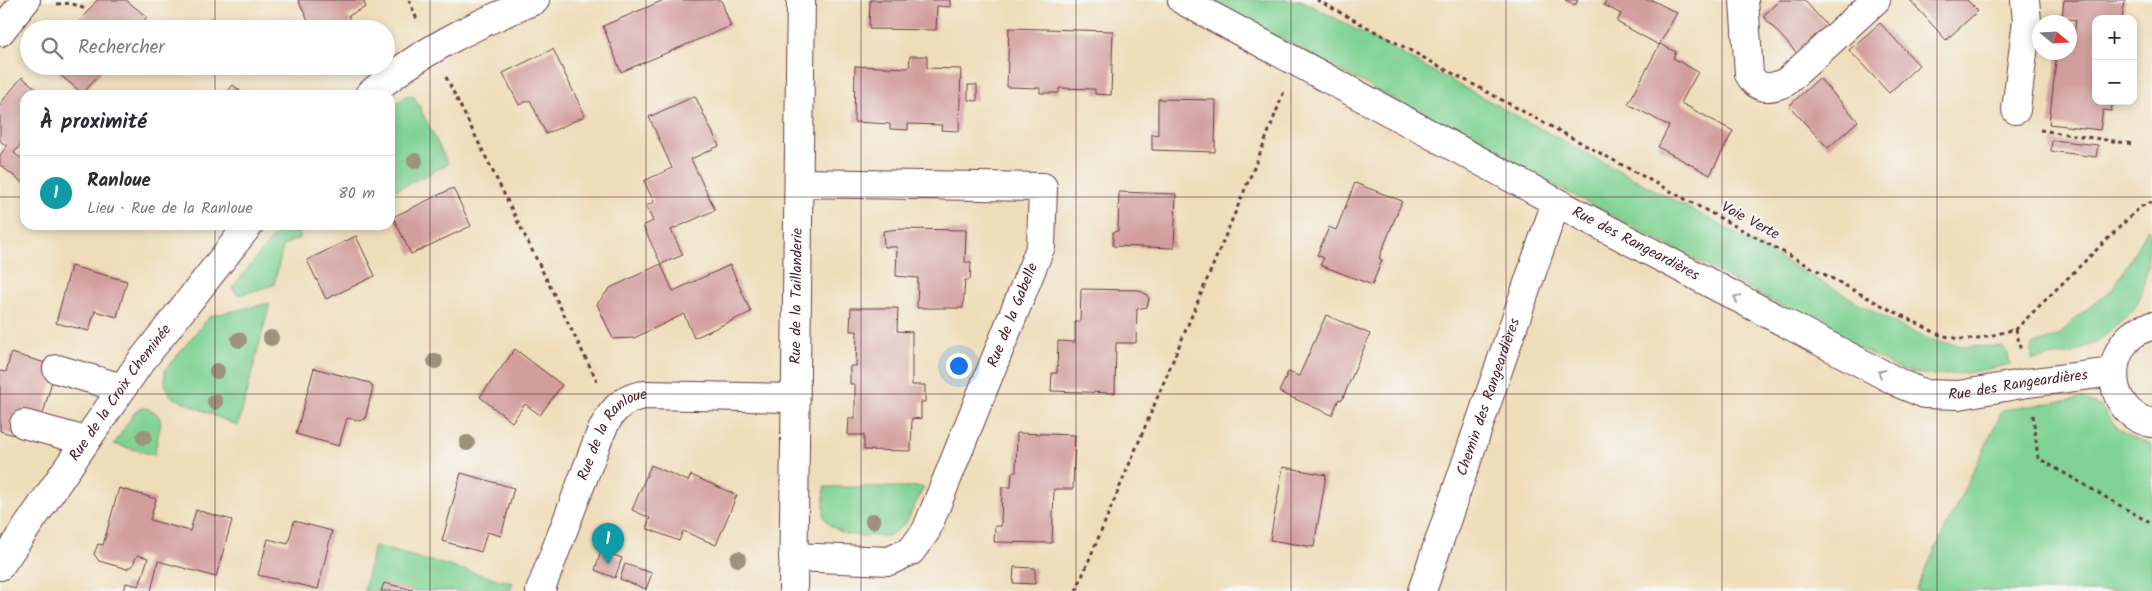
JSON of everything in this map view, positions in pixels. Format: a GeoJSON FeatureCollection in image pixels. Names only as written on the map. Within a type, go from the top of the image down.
{"type":"FeatureCollection","features":[{"type":"Feature","properties":{"kind":"street"},"geometry":{"type":"LineString","coordinates":[[395,73],[432,49],[481,24],[535,0]]}},
{"type":"Feature","properties":{"kind":"street","name":"Rue de la Taillanderie"},"geometry":{"type":"LineString","coordinates":[[793,591],[802,0]]}},
{"type":"Feature","properties":{"kind":"street","name":"Rue des Rangeardières"},"geometry":{"type":"LineString","coordinates":[[1182,0],[1556,202],[1903,385],[1925,394],[1959,395],[2027,383],[2113,372]]}},
{"type":"Feature","properties":{"kind":"street"},"geometry":{"type":"LineString","coordinates":[[1744,0],[1749,74],[1753,82],[1764,88],[1773,88],[1786,82],[1876,0]]}},
{"type":"Feature","properties":{"kind":"street"},"geometry":{"type":"LineString","coordinates":[[2016,110],[2027,20],[2025,0]]}},
{"type":"Feature","properties":{"kind":"street"},"geometry":{"type":"LineString","coordinates":[[374,90],[391,75]]}},
{"type":"Feature","properties":{"kind":"street","name":"Rue de la Gabelle"},"geometry":{"type":"LineString","coordinates":[[793,557],[889,561],[911,551],[926,531],[1041,246],[1043,186],[799,183]]}},
{"type":"Feature","properties":{"kind":"street","name":"Chemin des Rangeardières"},"geometry":{"type":"LineString","coordinates":[[1422,591],[1556,202]]}},
{"type":"Feature","properties":{"kind":"street","name":"Rue de la Croix Cheminée"},"geometry":{"type":"LineString","coordinates":[[0,566],[122,388],[165,329],[245,230]]}},
{"type":"Feature","properties":{"kind":"street"},"geometry":{"type":"LineString","coordinates":[[2152,326],[2133,334],[2123,344],[2116,357],[2113,372],[2114,388],[2121,402],[2132,414],[2152,423]]}},
{"type":"Feature","properties":{"kind":"street"},"geometry":{"type":"LineString","coordinates":[[57,369],[122,388]]}},
{"type":"Feature","properties":{"kind":"street","name":"Rue de la Ranloue"},"geometry":{"type":"LineString","coordinates":[[540,591],[602,430],[608,417],[617,406],[630,398],[645,395],[795,398]]}},
{"type":"Feature","properties":{"kind":"street"},"geometry":{"type":"LineString","coordinates":[[24,424],[86,441]]}},
{"type":"Feature","properties":{"kind":"path"},"geometry":{"type":"LineString","coordinates":[[409,0],[419,26]]}},
{"type":"Feature","properties":{"kind":"path","name":"Voie Verte"},"geometry":{"type":"LineString","coordinates":[[1317,0],[1940,335],[1978,339],[2016,328],[2140,207],[2152,202]]}},
{"type":"Feature","properties":{"kind":"path"},"geometry":{"type":"LineString","coordinates":[[446,77],[580,349],[602,389]]}},
{"type":"Feature","properties":{"kind":"path"},"geometry":{"type":"LineString","coordinates":[[1076,591],[1264,144],[1285,87]]}},
{"type":"Feature","properties":{"kind":"path"},"geometry":{"type":"LineString","coordinates":[[2016,110],[2016,122],[2028,128],[2134,144]]}},
{"type":"Feature","properties":{"kind":"path"},"geometry":{"type":"LineString","coordinates":[[2032,408],[2038,458],[2152,524]]}},
{"type":"Feature","properties":{"kind":"green space"},"geometry":{"type":"Polygon","coordinates":[[[1208,0],[1301,0],[1722,226],[1907,330],[1935,341],[1968,347],[2001,346],[2008,354],[2010,364],[1943,375],[1929,375],[1901,370],[1208,0]]]}},
{"type":"Feature","properties":{"kind":"green space"},"geometry":{"type":"Polygon","coordinates":[[[410,95],[415,98],[448,164],[395,190],[395,105],[410,95]]]}},
{"type":"Feature","properties":{"kind":"green space"},"geometry":{"type":"Polygon","coordinates":[[[2148,229],[2150,230],[2147,268],[2142,293],[2134,309],[2100,340],[2072,353],[2032,360],[2032,345],[2058,336],[2079,315],[2113,289],[2148,229]]]}},
{"type":"Feature","properties":{"kind":"green space"},"geometry":{"type":"Polygon","coordinates":[[[279,230],[297,230],[301,237],[283,246],[274,285],[239,295],[233,288],[279,230]]]}},
{"type":"Feature","properties":{"kind":"green space"},"geometry":{"type":"Polygon","coordinates":[[[270,303],[238,426],[172,397],[166,384],[165,370],[210,316],[270,303]]]}},
{"type":"Feature","properties":{"kind":"green space"},"geometry":{"type":"Polygon","coordinates":[[[2083,398],[2101,407],[2119,430],[2134,439],[2152,445],[2152,591],[1915,591],[2003,410],[2083,398]]]}},
{"type":"Feature","properties":{"kind":"green space"},"geometry":{"type":"Polygon","coordinates":[[[142,408],[155,412],[161,423],[154,455],[114,444],[135,412],[142,408]]]}},
{"type":"Feature","properties":{"kind":"green space"},"geometry":{"type":"Polygon","coordinates":[[[824,487],[924,487],[906,523],[889,536],[863,536],[845,534],[831,526],[824,517],[824,487]]]}},
{"type":"Feature","properties":{"kind":"green space"},"geometry":{"type":"Polygon","coordinates":[[[374,546],[513,583],[510,591],[364,591],[374,546]]]}},
{"type":"Feature","properties":{"kind":"building"},"geometry":{"type":"Polygon","coordinates":[[[97,0],[126,0],[147,17],[144,20],[80,20],[97,0]]]}},
{"type":"Feature","properties":{"kind":"building"},"geometry":{"type":"Polygon","coordinates":[[[298,0],[363,0],[366,7],[348,16],[350,20],[308,20],[298,0]]]}},
{"type":"Feature","properties":{"kind":"building"},"geometry":{"type":"Polygon","coordinates":[[[664,0],[721,0],[731,26],[621,72],[603,26],[664,0]]]}},
{"type":"Feature","properties":{"kind":"building"},"geometry":{"type":"Polygon","coordinates":[[[870,0],[950,0],[950,7],[937,6],[936,30],[869,29],[870,0]]]}},
{"type":"Feature","properties":{"kind":"building"},"geometry":{"type":"Polygon","coordinates":[[[1565,0],[1578,0],[1575,5],[1565,0]]]}},
{"type":"Feature","properties":{"kind":"building"},"geometry":{"type":"Polygon","coordinates":[[[1607,0],[1652,0],[1677,13],[1659,45],[1617,22],[1621,14],[1604,5],[1607,0]]]}},
{"type":"Feature","properties":{"kind":"building"},"geometry":{"type":"Polygon","coordinates":[[[1780,0],[1804,0],[1832,31],[1802,59],[1763,16],[1780,0]]]}},
{"type":"Feature","properties":{"kind":"building"},"geometry":{"type":"Polygon","coordinates":[[[1910,0],[1967,0],[1978,11],[1946,40],[1910,0]]]}},
{"type":"Feature","properties":{"kind":"building"},"geometry":{"type":"Polygon","coordinates":[[[2064,0],[2125,0],[2123,15],[2092,15],[2092,105],[2112,105],[2111,111],[2103,110],[2100,130],[2049,124],[2056,60],[2077,60],[2077,15],[2062,15],[2064,0]]]}},
{"type":"Feature","properties":{"kind":"building"},"geometry":{"type":"Polygon","coordinates":[[[1880,23],[1919,65],[1889,93],[1849,50],[1880,23]]]}},
{"type":"Feature","properties":{"kind":"building"},"geometry":{"type":"Polygon","coordinates":[[[1009,28],[1113,31],[1111,95],[1095,94],[1095,89],[1059,88],[1059,93],[1040,93],[1040,88],[1007,87],[1009,28]]]}},
{"type":"Feature","properties":{"kind":"building"},"geometry":{"type":"Polygon","coordinates":[[[1660,44],[1676,52],[1673,58],[1698,72],[1681,103],[1733,131],[1710,175],[1658,147],[1669,126],[1628,104],[1660,44]]]}},
{"type":"Feature","properties":{"kind":"building"},"geometry":{"type":"Polygon","coordinates":[[[553,49],[585,116],[546,134],[530,100],[519,105],[503,73],[553,49]]]}},
{"type":"Feature","properties":{"kind":"building"},"geometry":{"type":"Polygon","coordinates":[[[910,56],[927,56],[927,68],[961,69],[959,131],[941,130],[942,125],[908,124],[908,130],[890,129],[890,124],[854,122],[855,66],[909,68],[910,56]]]}},
{"type":"Feature","properties":{"kind":"building"},"geometry":{"type":"Polygon","coordinates":[[[60,75],[99,75],[86,90],[78,90],[60,75]]]}},
{"type":"Feature","properties":{"kind":"building"},"geometry":{"type":"Polygon","coordinates":[[[22,77],[38,90],[20,90],[20,145],[14,153],[20,157],[20,181],[0,165],[0,155],[7,146],[0,141],[0,104],[22,77]]]}},
{"type":"Feature","properties":{"kind":"building"},"geometry":{"type":"Polygon","coordinates":[[[1819,78],[1858,121],[1828,148],[1789,106],[1819,78]]]}},
{"type":"Feature","properties":{"kind":"building"},"geometry":{"type":"Polygon","coordinates":[[[233,85],[239,90],[229,90],[233,85]]]}},
{"type":"Feature","properties":{"kind":"building"},"geometry":{"type":"Polygon","coordinates":[[[968,85],[977,85],[977,101],[968,100],[968,85]]]}},
{"type":"Feature","properties":{"kind":"building"},"geometry":{"type":"Polygon","coordinates":[[[695,96],[719,146],[691,159],[715,210],[671,230],[683,255],[661,264],[643,226],[653,221],[646,206],[654,202],[644,181],[672,168],[649,117],[695,96]]]}},
{"type":"Feature","properties":{"kind":"building"},"geometry":{"type":"Polygon","coordinates":[[[1158,99],[1216,100],[1215,152],[1152,150],[1152,134],[1158,135],[1158,99]]]}},
{"type":"Feature","properties":{"kind":"building"},"geometry":{"type":"Polygon","coordinates":[[[2052,140],[2098,145],[2096,157],[2051,151],[2052,140]]]}},
{"type":"Feature","properties":{"kind":"building"},"geometry":{"type":"Polygon","coordinates":[[[1355,183],[1402,201],[1379,258],[1382,260],[1372,285],[1320,265],[1324,258],[1317,255],[1329,227],[1336,230],[1355,183]]]}},
{"type":"Feature","properties":{"kind":"building"},"geometry":{"type":"Polygon","coordinates":[[[453,188],[471,226],[411,254],[395,221],[395,216],[453,188]]]}},
{"type":"Feature","properties":{"kind":"building"},"geometry":{"type":"Polygon","coordinates":[[[1119,192],[1176,194],[1174,248],[1113,246],[1113,232],[1118,231],[1119,192]]]}},
{"type":"Feature","properties":{"kind":"building"},"geometry":{"type":"Polygon","coordinates":[[[899,229],[966,230],[965,262],[971,262],[970,280],[965,280],[963,308],[917,308],[918,278],[896,276],[897,247],[884,247],[883,231],[899,229]]]}},
{"type":"Feature","properties":{"kind":"building"},"geometry":{"type":"Polygon","coordinates":[[[356,236],[375,276],[326,299],[307,260],[356,236]]]}},
{"type":"Feature","properties":{"kind":"building"},"geometry":{"type":"Polygon","coordinates":[[[661,264],[673,291],[730,265],[751,312],[694,338],[684,314],[634,338],[613,339],[597,304],[610,288],[661,264]]]}},
{"type":"Feature","properties":{"kind":"building"},"geometry":{"type":"Polygon","coordinates":[[[71,266],[127,281],[117,317],[95,311],[89,331],[56,323],[71,266]]]}},
{"type":"Feature","properties":{"kind":"building"},"geometry":{"type":"Polygon","coordinates":[[[1081,289],[1138,290],[1146,294],[1149,299],[1147,307],[1137,309],[1136,343],[1116,343],[1115,393],[1051,391],[1052,373],[1057,373],[1058,341],[1075,342],[1075,322],[1080,322],[1081,289]]]}},
{"type":"Feature","properties":{"kind":"building"},"geometry":{"type":"Polygon","coordinates":[[[851,308],[898,308],[897,331],[912,332],[912,385],[925,385],[925,402],[921,402],[921,419],[912,418],[911,451],[864,450],[864,435],[848,435],[849,418],[855,418],[855,384],[850,384],[850,366],[856,366],[857,331],[850,331],[851,308]]]}},
{"type":"Feature","properties":{"kind":"building"},"geometry":{"type":"Polygon","coordinates":[[[1326,315],[1370,334],[1342,400],[1339,399],[1332,415],[1279,392],[1288,372],[1299,376],[1326,315]]]}},
{"type":"Feature","properties":{"kind":"building"},"geometry":{"type":"Polygon","coordinates":[[[515,349],[562,385],[540,415],[525,404],[512,422],[480,397],[515,349]]]}},
{"type":"Feature","properties":{"kind":"building"},"geometry":{"type":"Polygon","coordinates":[[[11,353],[56,366],[42,418],[18,436],[0,431],[0,371],[6,372],[11,353]]]}},
{"type":"Feature","properties":{"kind":"building"},"geometry":{"type":"Polygon","coordinates":[[[314,368],[370,383],[373,387],[365,419],[360,421],[347,418],[339,446],[296,434],[314,368]]]}},
{"type":"Feature","properties":{"kind":"building"},"geometry":{"type":"Polygon","coordinates":[[[1017,433],[1075,435],[1073,489],[1054,489],[1052,543],[994,542],[995,526],[1001,526],[1002,487],[1011,487],[1012,472],[1016,472],[1017,433]]]}},
{"type":"Feature","properties":{"kind":"building"},"geometry":{"type":"Polygon","coordinates":[[[651,465],[688,481],[691,475],[737,495],[716,545],[683,531],[679,541],[646,528],[650,518],[632,510],[651,465]]]}},
{"type":"Feature","properties":{"kind":"building"},"geometry":{"type":"Polygon","coordinates":[[[1283,467],[1326,475],[1314,547],[1270,540],[1283,467]]]}},
{"type":"Feature","properties":{"kind":"building"},"geometry":{"type":"Polygon","coordinates":[[[461,473],[514,488],[501,536],[487,532],[481,552],[442,541],[461,473]]]}},
{"type":"Feature","properties":{"kind":"building"},"geometry":{"type":"Polygon","coordinates":[[[119,488],[156,499],[150,520],[190,531],[196,510],[232,520],[216,577],[158,561],[151,591],[124,591],[126,583],[139,586],[148,558],[137,555],[133,565],[127,569],[99,561],[94,554],[98,544],[103,545],[119,488]]]}},
{"type":"Feature","properties":{"kind":"building"},"geometry":{"type":"Polygon","coordinates":[[[294,521],[332,531],[318,589],[258,575],[268,539],[288,544],[294,521]]]}},
{"type":"Feature","properties":{"kind":"building"},"geometry":{"type":"Polygon","coordinates":[[[601,551],[622,558],[615,578],[595,570],[601,551]]]}},
{"type":"Feature","properties":{"kind":"building"},"geometry":{"type":"Polygon","coordinates":[[[625,564],[652,573],[646,589],[620,579],[625,564]]]}},
{"type":"Feature","properties":{"kind":"building"},"geometry":{"type":"Polygon","coordinates":[[[1014,567],[1035,568],[1035,584],[1013,583],[1014,567]]]}},
{"type":"Feature","properties":{"kind":"building"},"geometry":{"type":"Polygon","coordinates":[[[384,583],[413,590],[381,591],[384,583]]]}},
{"type":"Feature","properties":{"kind":"place","name":"Ranloue"},"geometry":{"type":"Point","coordinates":[608,564]}}]}
